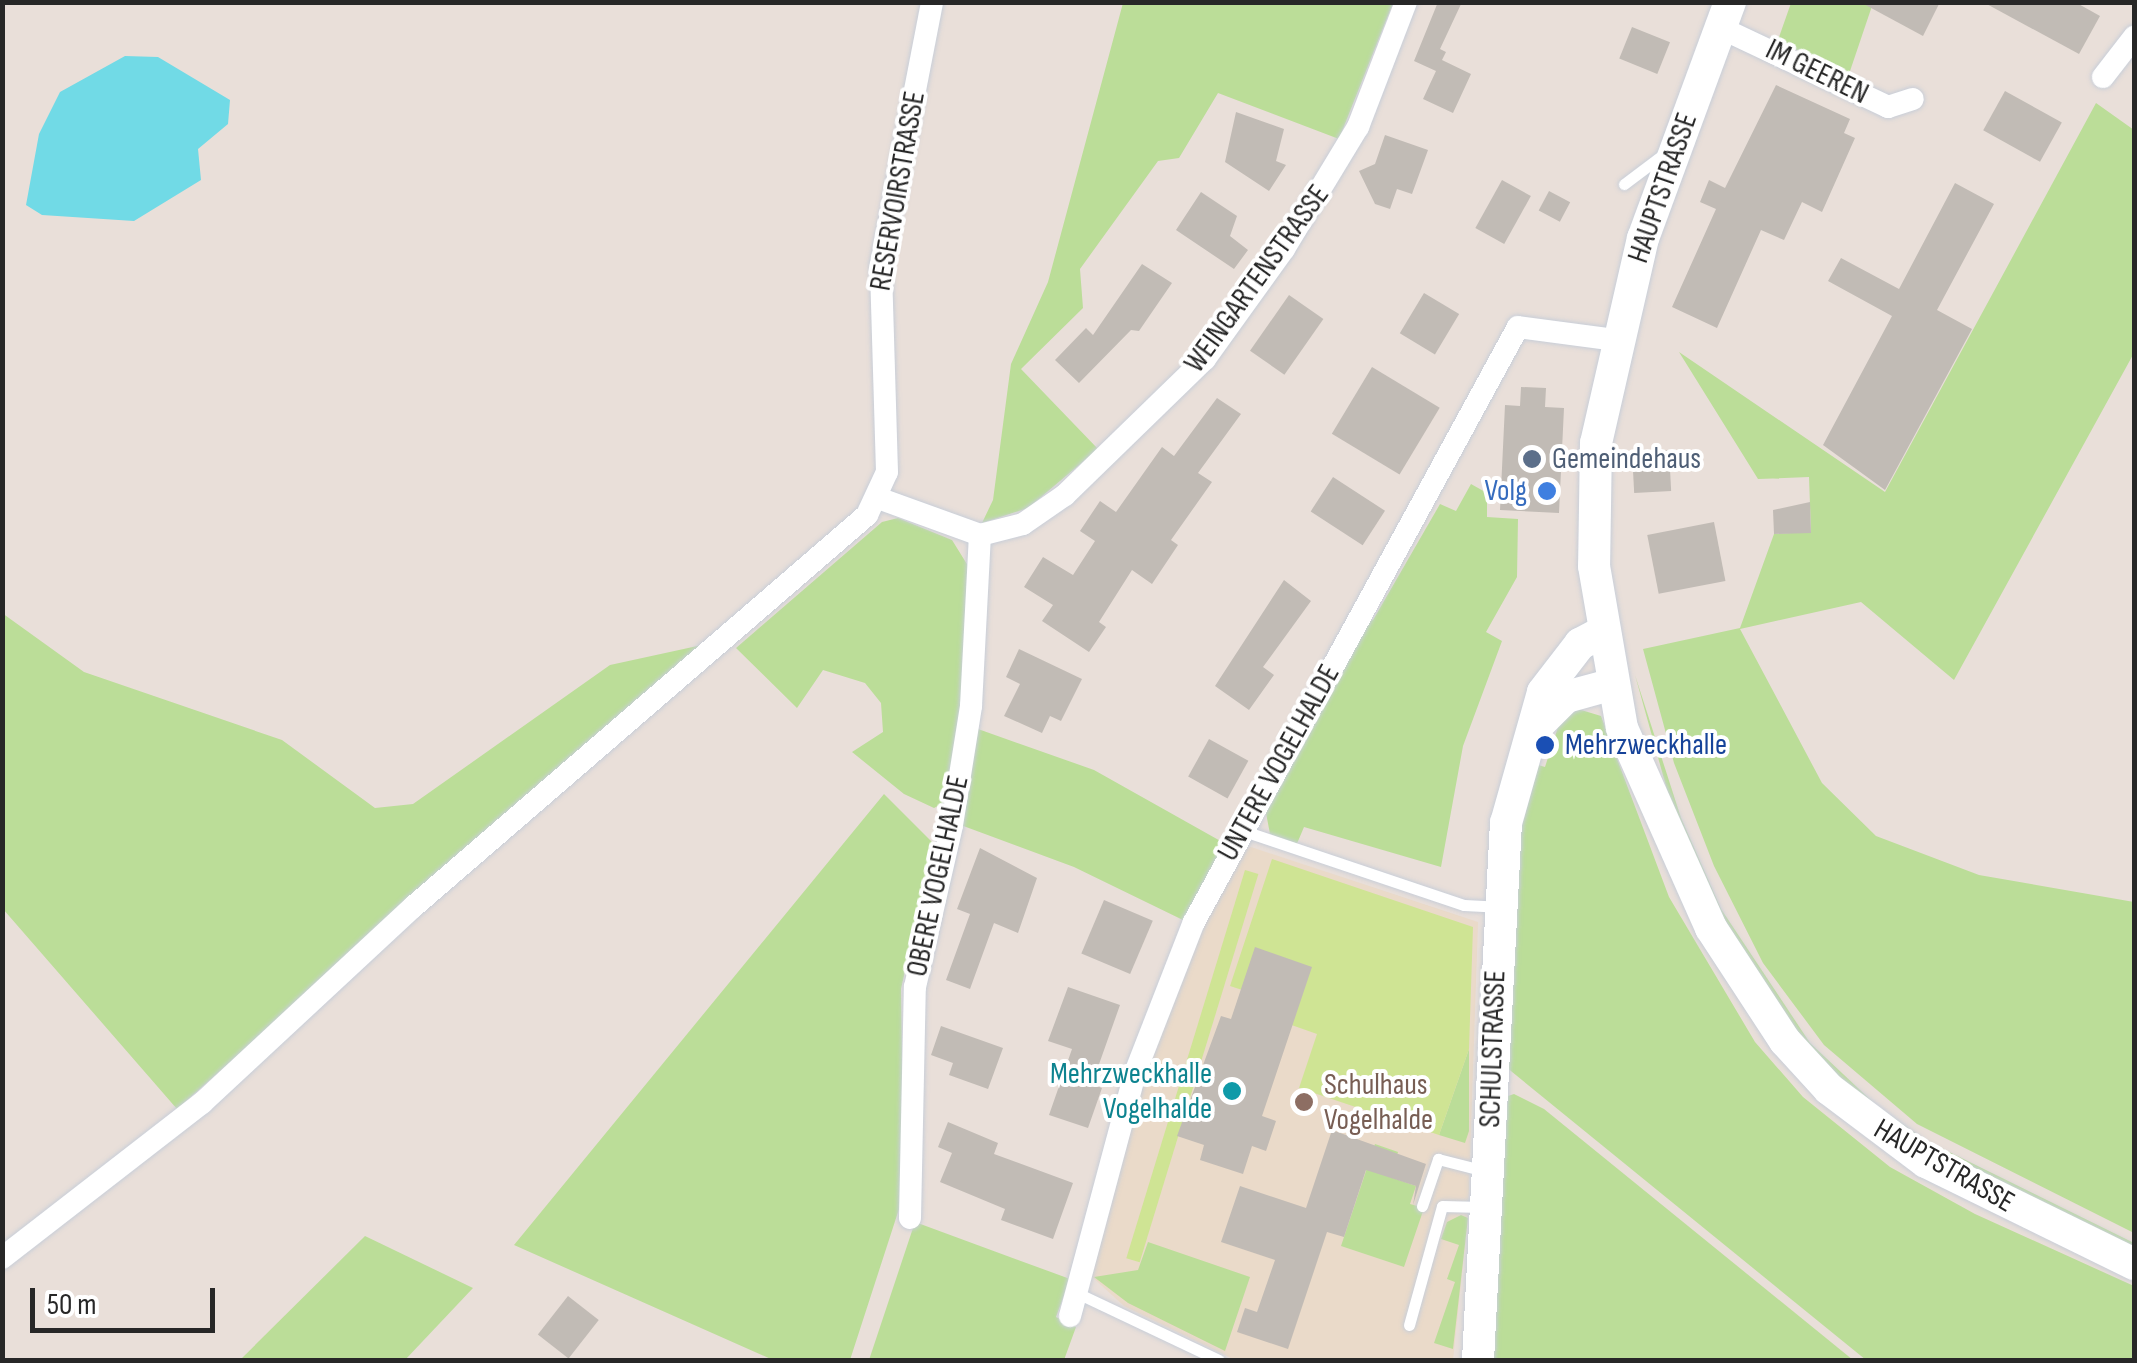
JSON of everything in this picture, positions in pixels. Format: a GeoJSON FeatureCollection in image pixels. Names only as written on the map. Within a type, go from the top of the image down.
{"type":"FeatureCollection","features":[{"type":"Feature","properties":{"kind":"main road","name":"HAUPTSTRASSE"},"geometry":{"type":"LineString","coordinates":[[1725,15],[1676,146],[1615,340],[1591,483],[1615,657],[1663,823],[1747,990],[1830,1090],[1926,1162],[2134,1264]]}},
{"type":"Feature","properties":{"kind":"main road","name":"SCHULSTRASSE"},"geometry":{"type":"LineString","coordinates":[[1478,1360],[1488,1207],[1498,907],[1506,824],[1528,740],[1554,674],[1580,644],[1615,657]]}},
{"type":"Feature","properties":{"kind":"main road","name":"SCHULSTRASSE"},"geometry":{"type":"LineString","coordinates":[[1528,740],[1566,697],[1615,657]]}},
{"type":"Feature","properties":{"kind":"street","name":"RESERVOIRSTRASSE"},"geometry":{"type":"LineString","coordinates":[[878,498],[887,455],[880,265],[932,2]]}},
{"type":"Feature","properties":{"kind":"street","name":"WEINGARTENSTRASSE"},"geometry":{"type":"LineString","coordinates":[[980,535],[1044,511],[1205,359],[1340,161],[1406,2]]}},
{"type":"Feature","properties":{"kind":"street","name":"IM GEEREN"},"geometry":{"type":"LineString","coordinates":[[1725,15],[1888,107],[1914,100]]}},
{"type":"Feature","properties":{"kind":"street"},"geometry":{"type":"LineString","coordinates":[[2103,77],[2134,36]]}},
{"type":"Feature","properties":{"kind":"street","name":"UNTERE VOGELHALDE"},"geometry":{"type":"LineString","coordinates":[[1070,1316],[1135,1073],[1194,922],[1518,327],[1615,340]]}},
{"type":"Feature","properties":{"kind":"street"},"geometry":{"type":"LineString","coordinates":[[2,1258],[202,1103],[413,907],[852,534],[878,498],[980,535]]}},
{"type":"Feature","properties":{"kind":"street","name":"OBERE VOGELHALDE"},"geometry":{"type":"LineString","coordinates":[[910,1218],[914,987],[952,825],[971,706],[980,535]]}},
{"type":"Feature","properties":{"kind":"lane"},"geometry":{"type":"LineString","coordinates":[[1624,184],[1676,146]]}},
{"type":"Feature","properties":{"kind":"lane"},"geometry":{"type":"LineString","coordinates":[[1241,830],[1464,906],[1498,907]]}},
{"type":"Feature","properties":{"kind":"lane"},"geometry":{"type":"LineString","coordinates":[[1422,1206],[1438,1159],[1489,1171]]}},
{"type":"Feature","properties":{"kind":"lane"},"geometry":{"type":"LineString","coordinates":[[1409,1325],[1442,1206],[1488,1207]]}},
{"type":"Feature","properties":{"kind":"lane"},"geometry":{"type":"LineString","coordinates":[[1077,1294],[1219,1360]]}},
{"type":"Feature","properties":{"kind":"shaded area","name":"Schulhaus Vogelhalde"},"geometry":{"type":"Polygon","coordinates":[[[1251,847],[1478,922],[1468,1218],[1453,1360],[1235,1360],[1124,1306],[1090,1275],[1121,1150],[1180,974],[1243,849],[1251,847]]]}},
{"type":"Feature","properties":{"kind":"green space"},"geometry":{"type":"Polygon","coordinates":[[[1123,3],[1393,3],[1339,139],[1218,93],[1179,158],[1158,161],[1080,269],[1083,308],[1021,369],[1098,449],[1028,508],[982,523],[993,500],[1011,364],[1048,282],[1123,3]]]}},
{"type":"Feature","properties":{"kind":"green space"},"geometry":{"type":"Polygon","coordinates":[[[1791,3],[1873,3],[1848,77],[1778,40],[1791,3]]]}},
{"type":"Feature","properties":{"kind":"green space"},"geometry":{"type":"Polygon","coordinates":[[[2096,103],[2134,130],[2134,353],[1954,680],[1861,602],[1740,629],[1822,783],[1876,836],[1979,875],[2134,902],[2134,1233],[1917,1124],[1824,1045],[1763,963],[1714,866],[1674,763],[1643,649],[1740,628],[1774,534],[1811,532],[1809,477],[1758,479],[1679,352],[1885,492],[2096,103]]]}},
{"type":"Feature","properties":{"kind":"green space"},"geometry":{"type":"Polygon","coordinates":[[[1471,484],[1487,493],[1487,517],[1518,519],[1517,577],[1486,632],[1502,641],[1463,746],[1441,867],[1304,827],[1296,846],[1270,834],[1266,813],[1365,622],[1373,620],[1440,504],[1456,511],[1471,484]]]}},
{"type":"Feature","properties":{"kind":"green space"},"geometry":{"type":"Polygon","coordinates":[[[898,518],[952,540],[970,569],[966,677],[945,802],[934,808],[904,794],[852,752],[883,732],[881,703],[865,683],[823,670],[797,708],[736,648],[882,522],[898,518]]]}},
{"type":"Feature","properties":{"kind":"green space"},"geometry":{"type":"Polygon","coordinates":[[[2,613],[84,672],[282,740],[375,808],[413,804],[610,665],[702,645],[177,1109],[3,909],[2,613]]]}},
{"type":"Feature","properties":{"kind":"green space"},"geometry":{"type":"Polygon","coordinates":[[[1635,675],[1681,818],[1721,909],[1810,1043],[1876,1105],[1925,1140],[2134,1243],[2134,1248],[1992,1182],[1899,1129],[1813,1054],[1732,938],[1671,804],[1635,675]]]}},
{"type":"Feature","properties":{"kind":"green space"},"geometry":{"type":"Polygon","coordinates":[[[1578,709],[1601,716],[1669,897],[1755,1042],[1803,1097],[1890,1167],[1975,1214],[2134,1286],[2134,1360],[1866,1360],[1506,1067],[1516,849],[1538,765],[1545,767],[1560,721],[1578,709]]]}},
{"type":"Feature","properties":{"kind":"green space"},"geometry":{"type":"Polygon","coordinates":[[[978,729],[1094,770],[1224,843],[1185,921],[1074,867],[958,824],[978,729]]]}},
{"type":"Feature","properties":{"kind":"green space"},"geometry":{"type":"Polygon","coordinates":[[[884,794],[934,844],[901,989],[904,1171],[899,1209],[850,1360],[773,1360],[514,1245],[884,794]]]}},
{"type":"Feature","properties":{"kind":"green space"},"geometry":{"type":"Polygon","coordinates":[[[1272,859],[1473,927],[1469,1049],[1439,1135],[1299,1088],[1317,1034],[1283,1022],[1288,1005],[1230,986],[1272,859]]]}},
{"type":"Feature","properties":{"kind":"green space"},"geometry":{"type":"Polygon","coordinates":[[[1245,870],[1258,874],[1140,1262],[1126,1258],[1245,870]]]}},
{"type":"Feature","properties":{"kind":"green space"},"geometry":{"type":"Polygon","coordinates":[[[1469,1049],[1469,1131],[1465,1143],[1439,1135],[1469,1049]]]}},
{"type":"Feature","properties":{"kind":"green space"},"geometry":{"type":"Polygon","coordinates":[[[1514,1094],[1544,1109],[1853,1360],[1490,1360],[1508,1096],[1514,1094]]]}},
{"type":"Feature","properties":{"kind":"green space"},"geometry":{"type":"Polygon","coordinates":[[[1375,1144],[1398,1152],[1390,1177],[1416,1186],[1410,1204],[1424,1208],[1404,1267],[1341,1246],[1375,1144]]]}},
{"type":"Feature","properties":{"kind":"green space"},"geometry":{"type":"Polygon","coordinates":[[[1461,1215],[1468,1218],[1453,1349],[1434,1343],[1455,1282],[1447,1279],[1459,1245],[1441,1239],[1447,1222],[1461,1215]]]}},
{"type":"Feature","properties":{"kind":"green space"},"geometry":{"type":"Polygon","coordinates":[[[915,1222],[1070,1279],[1056,1317],[1076,1327],[1064,1360],[869,1360],[915,1222]]]}},
{"type":"Feature","properties":{"kind":"green space"},"geometry":{"type":"Polygon","coordinates":[[[365,1236],[473,1288],[405,1360],[240,1360],[365,1236]]]}},
{"type":"Feature","properties":{"kind":"green space"},"geometry":{"type":"Polygon","coordinates":[[[1148,1242],[1250,1277],[1225,1351],[1128,1303],[1094,1277],[1138,1270],[1148,1242]]]}},
{"type":"Feature","properties":{"kind":"water"},"geometry":{"type":"Polygon","coordinates":[[[125,56],[158,57],[230,100],[228,124],[198,149],[201,180],[134,221],[42,215],[26,205],[39,134],[60,92],[125,56]]]}},
{"type":"Feature","properties":{"kind":"building"},"geometry":{"type":"Polygon","coordinates":[[[1438,2],[1462,2],[1440,49],[1446,52],[1442,60],[1471,74],[1453,113],[1423,99],[1436,71],[1414,61],[1438,2]]]}},
{"type":"Feature","properties":{"kind":"building"},"geometry":{"type":"Polygon","coordinates":[[[1860,2],[1940,2],[1923,36],[1860,2]]]}},
{"type":"Feature","properties":{"kind":"building"},"geometry":{"type":"Polygon","coordinates":[[[1983,2],[2075,2],[2100,16],[2079,54],[1983,2]]]}},
{"type":"Feature","properties":{"kind":"building"},"geometry":{"type":"Polygon","coordinates":[[[1632,27],[1670,42],[1657,74],[1619,59],[1632,27]]]}},
{"type":"Feature","properties":{"kind":"building"},"geometry":{"type":"Polygon","coordinates":[[[1776,85],[1850,119],[1844,133],[1855,138],[1822,212],[1802,202],[1784,240],[1761,230],[1717,328],[1672,307],[1716,209],[1700,202],[1709,180],[1725,188],[1776,85]]]}},
{"type":"Feature","properties":{"kind":"building"},"geometry":{"type":"Polygon","coordinates":[[[2005,91],[2062,123],[2040,162],[1983,130],[2005,91]]]}},
{"type":"Feature","properties":{"kind":"building"},"geometry":{"type":"Polygon","coordinates":[[[1236,112],[1284,129],[1276,161],[1286,165],[1269,191],[1225,162],[1236,112]]]}},
{"type":"Feature","properties":{"kind":"building"},"geometry":{"type":"Polygon","coordinates":[[[1385,135],[1428,150],[1412,194],[1397,189],[1390,209],[1375,204],[1359,171],[1375,164],[1385,135]]]}},
{"type":"Feature","properties":{"kind":"building"},"geometry":{"type":"Polygon","coordinates":[[[1502,180],[1531,196],[1504,244],[1475,228],[1502,180]]]}},
{"type":"Feature","properties":{"kind":"building"},"geometry":{"type":"Polygon","coordinates":[[[1955,183],[1994,204],[1937,310],[1972,329],[1885,490],[1823,445],[1892,316],[1828,281],[1841,258],[1899,289],[1955,183]]]}},
{"type":"Feature","properties":{"kind":"building"},"geometry":{"type":"Polygon","coordinates":[[[1549,191],[1570,202],[1560,222],[1539,210],[1549,191]]]}},
{"type":"Feature","properties":{"kind":"building"},"geometry":{"type":"Polygon","coordinates":[[[1201,192],[1237,216],[1230,236],[1248,250],[1234,269],[1176,230],[1201,192]]]}},
{"type":"Feature","properties":{"kind":"building"},"geometry":{"type":"Polygon","coordinates":[[[1142,264],[1172,283],[1139,331],[1131,330],[1079,383],[1055,360],[1086,328],[1093,335],[1142,264]]]}},
{"type":"Feature","properties":{"kind":"building"},"geometry":{"type":"Polygon","coordinates":[[[1424,293],[1459,314],[1435,354],[1400,333],[1424,293]]]}},
{"type":"Feature","properties":{"kind":"building"},"geometry":{"type":"Polygon","coordinates":[[[1289,295],[1323,319],[1284,375],[1250,351],[1289,295]]]}},
{"type":"Feature","properties":{"kind":"building"},"geometry":{"type":"Polygon","coordinates":[[[1372,367],[1440,408],[1400,475],[1332,434],[1372,367]]]}},
{"type":"Feature","properties":{"kind":"building","name":"Gemeindehaus"},"geometry":{"type":"Polygon","coordinates":[[[1521,387],[1546,388],[1545,407],[1564,408],[1559,513],[1500,510],[1505,405],[1520,406],[1521,387]]]}},
{"type":"Feature","properties":{"kind":"building"},"geometry":{"type":"Polygon","coordinates":[[[1217,398],[1241,414],[1198,473],[1212,482],[1171,540],[1178,545],[1152,584],[1132,570],[1099,622],[1106,627],[1089,652],[1042,621],[1053,605],[1024,587],[1043,557],[1073,575],[1095,541],[1080,531],[1100,501],[1116,512],[1162,447],[1174,456],[1217,398]]]}},
{"type":"Feature","properties":{"kind":"building"},"geometry":{"type":"Polygon","coordinates":[[[1669,450],[1671,491],[1634,493],[1632,452],[1669,450]]]}},
{"type":"Feature","properties":{"kind":"building"},"geometry":{"type":"Polygon","coordinates":[[[1333,477],[1385,511],[1363,545],[1311,511],[1333,477]]]}},
{"type":"Feature","properties":{"kind":"building"},"geometry":{"type":"Polygon","coordinates":[[[1810,502],[1811,533],[1774,534],[1773,510],[1810,502]]]}},
{"type":"Feature","properties":{"kind":"building"},"geometry":{"type":"Polygon","coordinates":[[[1714,522],[1725,581],[1659,594],[1647,535],[1714,522]]]}},
{"type":"Feature","properties":{"kind":"building"},"geometry":{"type":"Polygon","coordinates":[[[1284,580],[1311,601],[1263,667],[1274,675],[1249,710],[1215,686],[1284,580]]]}},
{"type":"Feature","properties":{"kind":"building"},"geometry":{"type":"Polygon","coordinates":[[[1019,649],[1082,679],[1061,721],[1050,716],[1042,733],[1004,716],[1020,684],[1006,677],[1019,649]]]}},
{"type":"Feature","properties":{"kind":"building"},"geometry":{"type":"Polygon","coordinates":[[[1209,739],[1248,761],[1228,798],[1188,777],[1209,739]]]}},
{"type":"Feature","properties":{"kind":"building"},"geometry":{"type":"Polygon","coordinates":[[[980,848],[1037,878],[1018,933],[994,923],[970,989],[946,980],[970,914],[957,909],[980,848]]]}},
{"type":"Feature","properties":{"kind":"building"},"geometry":{"type":"Polygon","coordinates":[[[1104,900],[1153,921],[1130,974],[1081,953],[1104,900]]]}},
{"type":"Feature","properties":{"kind":"building","name":"Mehrzweckhalle Vogelhalde"},"geometry":{"type":"Polygon","coordinates":[[[1255,947],[1312,967],[1262,1116],[1276,1121],[1266,1151],[1252,1146],[1243,1174],[1200,1160],[1204,1145],[1177,1136],[1221,1016],[1231,1019],[1255,947]]]}},
{"type":"Feature","properties":{"kind":"building"},"geometry":{"type":"Polygon","coordinates":[[[1068,987],[1120,1005],[1092,1084],[1102,1088],[1088,1128],[1049,1115],[1072,1049],[1048,1041],[1068,987]]]}},
{"type":"Feature","properties":{"kind":"building"},"geometry":{"type":"Polygon","coordinates":[[[941,1026],[1003,1048],[988,1089],[949,1075],[953,1063],[931,1055],[941,1026]]]}},
{"type":"Feature","properties":{"kind":"building"},"geometry":{"type":"Polygon","coordinates":[[[948,1122],[998,1143],[994,1154],[1073,1183],[1053,1239],[1001,1220],[1005,1209],[940,1182],[952,1153],[938,1147],[948,1122]]]}},
{"type":"Feature","properties":{"kind":"building"},"geometry":{"type":"Polygon","coordinates":[[[1332,1130],[1426,1164],[1413,1205],[1416,1186],[1366,1170],[1344,1237],[1327,1232],[1288,1349],[1237,1332],[1245,1308],[1257,1312],[1275,1260],[1221,1242],[1240,1186],[1306,1208],[1332,1130]]]}},
{"type":"Feature","properties":{"kind":"building"},"geometry":{"type":"Polygon","coordinates":[[[568,1296],[599,1320],[569,1359],[538,1335],[568,1296]]]}},
{"type":"Feature","properties":{"kind":"place","name":"Gemeindehaus"},"geometry":{"type":"Point","coordinates":[1532,459]}},
{"type":"Feature","properties":{"kind":"place","name":"Volg"},"geometry":{"type":"Point","coordinates":[1547,491]}},
{"type":"Feature","properties":{"kind":"place","name":"Mehrzweckhalle"},"geometry":{"type":"Point","coordinates":[1545,745]}},
{"type":"Feature","properties":{"kind":"place","name":"Mehrzweckhalle Vogelhalde"},"geometry":{"type":"Point","coordinates":[1232,1091]}},
{"type":"Feature","properties":{"kind":"place","name":"Schulhaus Vogelhalde"},"geometry":{"type":"Point","coordinates":[1304,1102]}}]}
